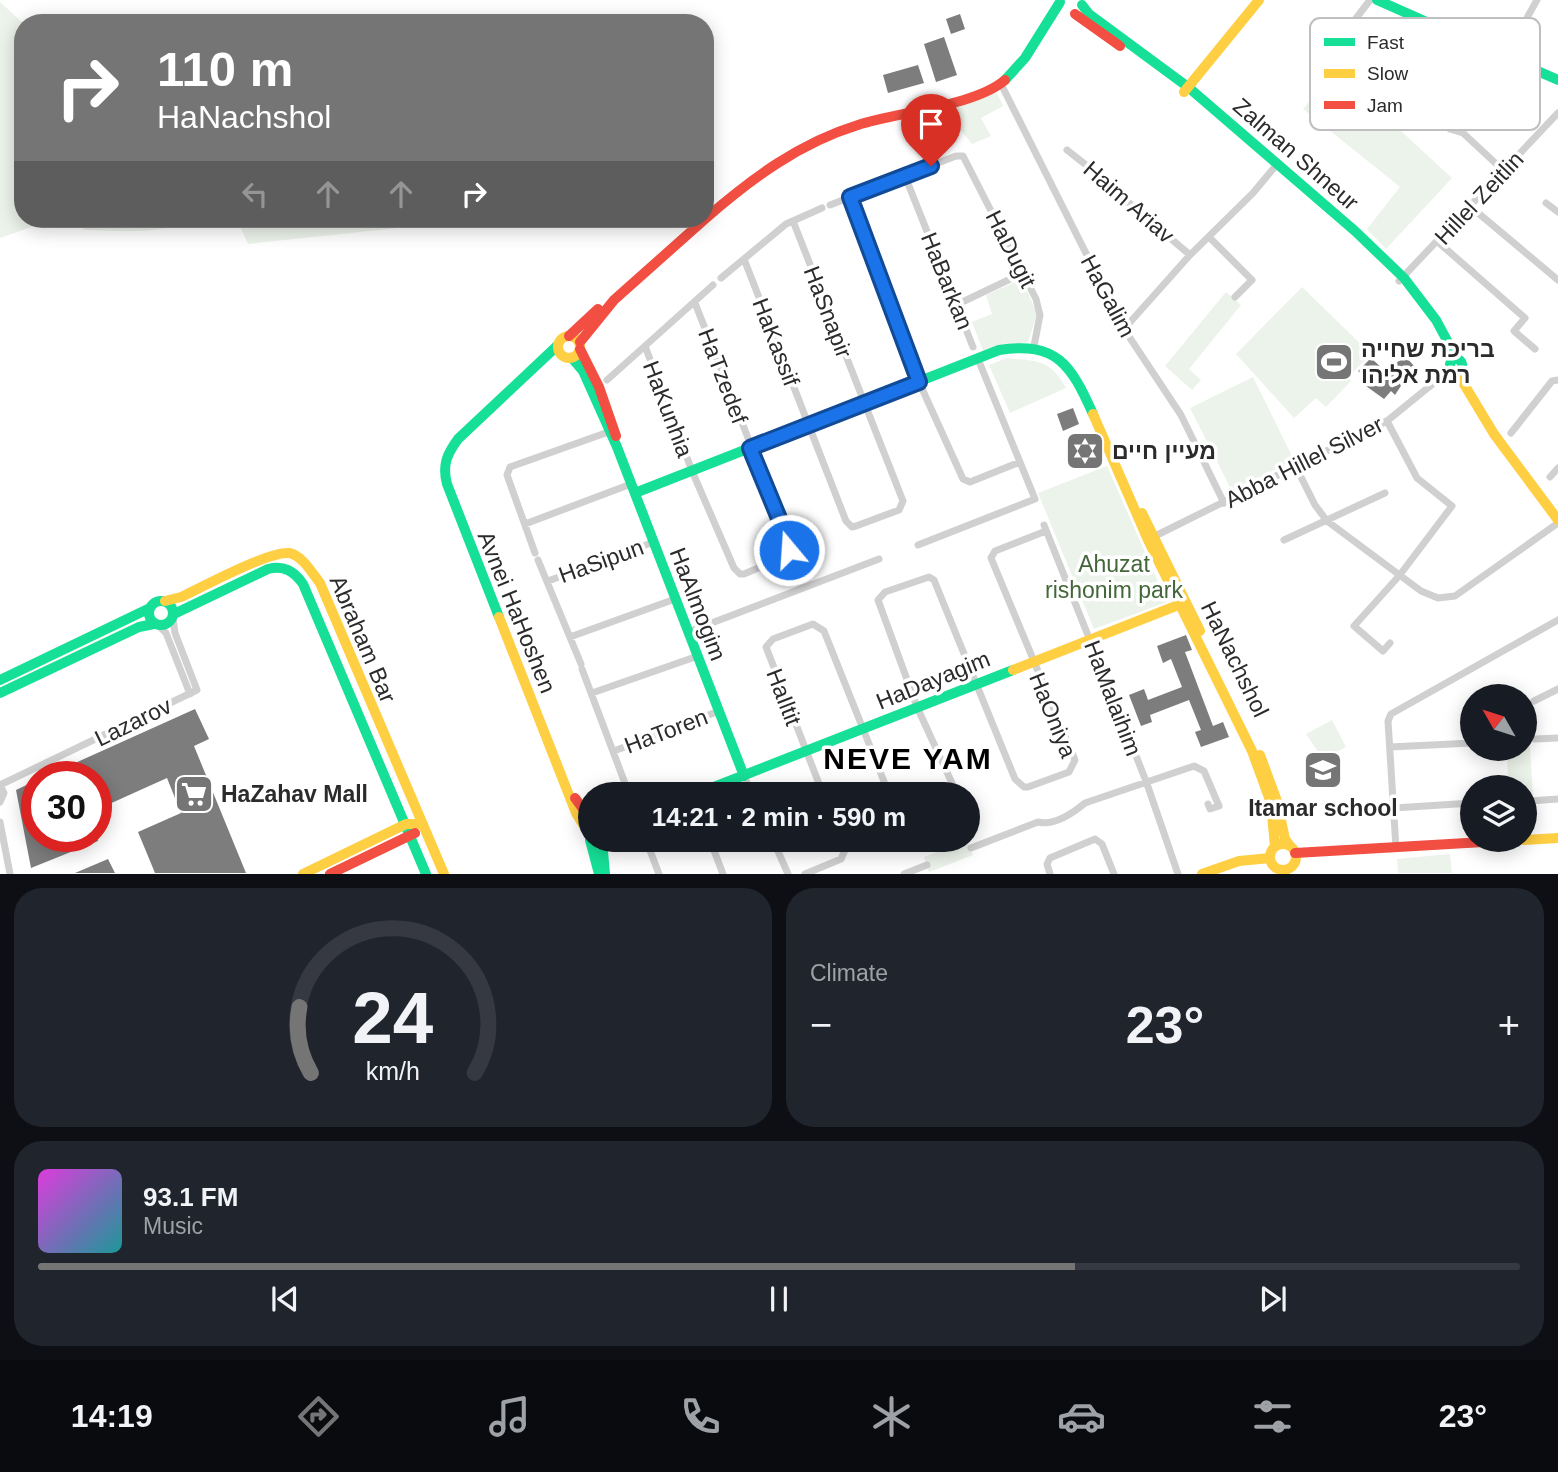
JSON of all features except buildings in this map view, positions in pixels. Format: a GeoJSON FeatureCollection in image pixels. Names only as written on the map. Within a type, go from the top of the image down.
{"type":"FeatureCollection","features":[{"type":"Feature","properties":{"kind":"street"},"geometry":{"type":"LineString","coordinates":[[1186,90],[1259,0]]}},
{"type":"Feature","properties":{"kind":"street"},"geometry":{"type":"LineString","coordinates":[[1356,18],[1370,0]]}},
{"type":"Feature","properties":{"kind":"street"},"geometry":{"type":"LineString","coordinates":[[1377,0],[1419,18]]}},
{"type":"Feature","properties":{"kind":"street"},"geometry":{"type":"LineString","coordinates":[[1527,18],[1537,0]]}},
{"type":"Feature","properties":{"kind":"street"},"geometry":{"type":"LineString","coordinates":[[714,211],[767,166],[807,143],[879,118],[979,93],[1001,84],[1061,5],[1075,14],[1082,3]]}},
{"type":"Feature","properties":{"kind":"street","name":"Zalman Shneur"},"geometry":{"type":"LineString","coordinates":[[1082,3],[1088,14],[1277,165],[1401,280],[1431,322],[1494,434],[1558,521]]}},
{"type":"Feature","properties":{"kind":"street","name":"Zalman Shneur"},"geometry":{"type":"LineString","coordinates":[[1075,14],[1186,90]]}},
{"type":"Feature","properties":{"kind":"street"},"geometry":{"type":"LineString","coordinates":[[1540,71],[1558,80]]}},
{"type":"Feature","properties":{"kind":"street","name":"HaGalim"},"geometry":{"type":"LineString","coordinates":[[1001,84],[1124,329],[1181,415],[1224,503]]}},
{"type":"Feature","properties":{"kind":"street","name":"Hillel Zeitlin"},"geometry":{"type":"LineString","coordinates":[[1401,280],[1558,113]]}},
{"type":"Feature","properties":{"kind":"street"},"geometry":{"type":"LineString","coordinates":[[1453,130],[1463,133],[1505,172]]}},
{"type":"Feature","properties":{"kind":"street","name":"Haim Ariav"},"geometry":{"type":"LineString","coordinates":[[1068,150],[1124,195],[1128,202],[1190,255]]}},
{"type":"Feature","properties":{"kind":"street","name":"HaDugit"},"geometry":{"type":"LineString","coordinates":[[905,176],[956,156],[963,156],[1025,272],[1040,315],[1034,346]]}},
{"type":"Feature","properties":{"kind":"street"},"geometry":{"type":"LineString","coordinates":[[1124,329],[1190,255],[1277,165]]}},
{"type":"Feature","properties":{"kind":"street"},"geometry":{"type":"LineString","coordinates":[[721,278],[793,221],[905,176]]}},
{"type":"Feature","properties":{"kind":"street","name":"HaBarkan"},"geometry":{"type":"LineString","coordinates":[[905,176],[973,347]]}},
{"type":"Feature","properties":{"kind":"street"},"geometry":{"type":"LineString","coordinates":[[850,197],[919,382],[965,481],[970,482],[1020,462]]}},
{"type":"Feature","properties":{"kind":"street"},"geometry":{"type":"LineString","coordinates":[[1546,203],[1558,212]]}},
{"type":"Feature","properties":{"kind":"street"},"geometry":{"type":"LineString","coordinates":[[1471,207],[1558,280]]}},
{"type":"Feature","properties":{"kind":"street","name":"HaSnapir"},"geometry":{"type":"LineString","coordinates":[[793,221],[903,505],[898,510],[852,527],[846,521],[808,426]]}},
{"type":"Feature","properties":{"kind":"street"},"geometry":{"type":"LineString","coordinates":[[527,375],[567,357],[580,345],[614,300],[695,228]]}},
{"type":"Feature","properties":{"kind":"street"},"geometry":{"type":"LineString","coordinates":[[1209,237],[1252,280],[1235,297]]}},
{"type":"Feature","properties":{"kind":"street"},"geometry":{"type":"LineString","coordinates":[[1438,242],[1525,318],[1514,331],[1535,349]]}},
{"type":"Feature","properties":{"kind":"street","name":"HaKassif"},"geometry":{"type":"LineString","coordinates":[[744,259],[808,426]]}},
{"type":"Feature","properties":{"kind":"street"},"geometry":{"type":"LineString","coordinates":[[956,305],[1025,272]]}},
{"type":"Feature","properties":{"kind":"street"},"geometry":{"type":"LineString","coordinates":[[607,380],[713,285]]}},
{"type":"Feature","properties":{"kind":"street"},"geometry":{"type":"LineString","coordinates":[[527,375],[562,339],[569,336],[598,309],[614,300]]}},
{"type":"Feature","properties":{"kind":"street","name":"HaTzedef"},"geometry":{"type":"LineString","coordinates":[[692,471],[734,568],[740,574],[784,557],[790,545],[695,303]]}},
{"type":"Feature","properties":{"kind":"street"},"geometry":{"type":"LineString","coordinates":[[569,336],[575,337],[580,345]]}},
{"type":"Feature","properties":{"kind":"street","name":"HaAlmogim"},"geometry":{"type":"LineString","coordinates":[[558,345],[583,372],[611,430]]}},
{"type":"Feature","properties":{"kind":"street","name":"HaAlmogim"},"geometry":{"type":"LineString","coordinates":[[580,345],[744,776]]}},
{"type":"Feature","properties":{"kind":"street","name":"HaKunhia"},"geometry":{"type":"LineString","coordinates":[[645,346],[692,471]]}},
{"type":"Feature","properties":{"kind":"street"},"geometry":{"type":"LineString","coordinates":[[525,524],[692,471],[1010,347],[1034,346]]}},
{"type":"Feature","properties":{"kind":"street","name":"HaNachshol"},"geometry":{"type":"LineString","coordinates":[[1034,346],[1051,353],[1069,371],[1087,399],[1110,457],[1252,751],[1271,803],[1275,846]]}},
{"type":"Feature","properties":{"kind":"street"},"geometry":{"type":"LineString","coordinates":[[918,545],[1035,499],[978,359]]}},
{"type":"Feature","properties":{"kind":"street","name":"Zalman Shneur"},"geometry":{"type":"LineString","coordinates":[[1455,366],[1496,431],[1558,513]]}},
{"type":"Feature","properties":{"kind":"street","name":"Abba Hillel Silver"},"geometry":{"type":"LineString","coordinates":[[1151,538],[1387,421],[1455,366]]}},
{"type":"Feature","properties":{"kind":"street","name":"Avnei HaHoshen"},"geometry":{"type":"LineString","coordinates":[[527,375],[458,439],[447,454],[447,484],[578,817]]}},
{"type":"Feature","properties":{"kind":"street"},"geometry":{"type":"LineString","coordinates":[[1511,433],[1552,381],[1558,380]]}},
{"type":"Feature","properties":{"kind":"street"},"geometry":{"type":"LineString","coordinates":[[1387,421],[1417,478],[1452,506],[1399,576],[1354,626],[1383,651],[1390,643]]}},
{"type":"Feature","properties":{"kind":"street"},"geometry":{"type":"LineString","coordinates":[[611,430],[510,467],[507,475],[625,782]]}},
{"type":"Feature","properties":{"kind":"street"},"geometry":{"type":"LineString","coordinates":[[1296,467],[1315,505],[1327,521],[1429,596],[1455,596],[1558,521]]}},
{"type":"Feature","properties":{"kind":"street"},"geometry":{"type":"LineString","coordinates":[[1550,477],[1558,468]]}},
{"type":"Feature","properties":{"kind":"street"},"geometry":{"type":"LineString","coordinates":[[1284,540],[1385,493]]}},
{"type":"Feature","properties":{"kind":"street","name":"HaMalaihim"},"geometry":{"type":"LineString","coordinates":[[1032,662],[991,558],[995,551],[1045,528],[1135,752],[1178,873]]}},
{"type":"Feature","properties":{"kind":"street","name":"HaSipun"},"geometry":{"type":"LineString","coordinates":[[548,581],[654,542]]}},
{"type":"Feature","properties":{"kind":"street","name":"Abraham Bar"},"geometry":{"type":"LineString","coordinates":[[165,601],[181,597],[273,555],[290,553],[304,562],[320,583],[444,873]]}},
{"type":"Feature","properties":{"kind":"street"},"geometry":{"type":"LineString","coordinates":[[688,632],[879,559]]}},
{"type":"Feature","properties":{"kind":"street","name":"Abraham Bar"},"geometry":{"type":"LineString","coordinates":[[173,617],[268,569],[284,567],[295,573],[314,607],[425,870]]}},
{"type":"Feature","properties":{"kind":"street"},"geometry":{"type":"LineString","coordinates":[[951,782],[917,707],[878,603],[885,592],[929,577],[937,582],[975,684]]}},
{"type":"Feature","properties":{"kind":"street"},"geometry":{"type":"LineString","coordinates":[[570,636],[676,598]]}},
{"type":"Feature","properties":{"kind":"street"},"geometry":{"type":"LineString","coordinates":[[0,680],[150,608],[156,602],[165,601],[172,606],[173,617],[167,625],[156,624],[139,628],[0,693]]}},
{"type":"Feature","properties":{"kind":"street","name":"HaNachshol"},"geometry":{"type":"LineString","coordinates":[[1182,603],[1256,744],[1274,791],[1285,839],[1292,850]]}},
{"type":"Feature","properties":{"kind":"street","name":"HaDayagim"},"geometry":{"type":"LineString","coordinates":[[728,782],[1182,603]]}},
{"type":"Feature","properties":{"kind":"street"},"geometry":{"type":"LineString","coordinates":[[150,608],[149,616],[156,624]]}},
{"type":"Feature","properties":{"kind":"street","name":"Lazarov"},"geometry":{"type":"LineString","coordinates":[[173,617],[175,633],[194,692]]}},
{"type":"Feature","properties":{"kind":"street"},"geometry":{"type":"LineString","coordinates":[[1396,849],[1388,721],[1395,710],[1558,620]]}},
{"type":"Feature","properties":{"kind":"street","name":"Lazarov"},"geometry":{"type":"LineString","coordinates":[[156,624],[166,633],[194,692]]}},
{"type":"Feature","properties":{"kind":"street","name":"HaIltit"},"geometry":{"type":"LineString","coordinates":[[805,751],[766,651],[767,644],[773,639],[813,624],[822,628],[862,729]]}},
{"type":"Feature","properties":{"kind":"street"},"geometry":{"type":"LineString","coordinates":[[592,692],[698,656]]}},
{"type":"Feature","properties":{"kind":"street","name":"HaOniya"},"geometry":{"type":"LineString","coordinates":[[975,684],[1019,784],[1028,787],[1069,772],[1075,761],[1032,662]]}},
{"type":"Feature","properties":{"kind":"street"},"geometry":{"type":"LineString","coordinates":[[1537,700],[1558,689]]}},
{"type":"Feature","properties":{"kind":"street","name":"Lazarov"},"geometry":{"type":"LineString","coordinates":[[0,785],[194,692]]}},
{"type":"Feature","properties":{"kind":"street","name":"HaToren"},"geometry":{"type":"LineString","coordinates":[[614,751],[719,710]]}},
{"type":"Feature","properties":{"kind":"street"},"geometry":{"type":"LineString","coordinates":[[862,729],[884,782]]}},
{"type":"Feature","properties":{"kind":"street"},"geometry":{"type":"LineString","coordinates":[[1537,739],[1558,738]]}},
{"type":"Feature","properties":{"kind":"street"},"geometry":{"type":"LineString","coordinates":[[1390,747],[1460,744]]}},
{"type":"Feature","properties":{"kind":"street"},"geometry":{"type":"LineString","coordinates":[[805,751],[818,782]]}},
{"type":"Feature","properties":{"kind":"street"},"geometry":{"type":"LineString","coordinates":[[980,845],[1038,822],[1046,824],[1075,812],[1085,803],[1146,781],[1198,766],[1204,771],[1219,806],[1210,809],[1208,804]]}},
{"type":"Feature","properties":{"kind":"street","name":"Avnei HaHoshen"},"geometry":{"type":"LineString","coordinates":[[560,774],[578,800]]}},
{"type":"Feature","properties":{"kind":"street"},"geometry":{"type":"LineString","coordinates":[[744,776],[747,782]]}},
{"type":"Feature","properties":{"kind":"street"},"geometry":{"type":"LineString","coordinates":[[0,785],[4,793],[0,802]]}},
{"type":"Feature","properties":{"kind":"street"},"geometry":{"type":"LineString","coordinates":[[356,849],[392,822],[395,812],[392,793]]}},
{"type":"Feature","properties":{"kind":"street"},"geometry":{"type":"LineString","coordinates":[[1537,800],[1558,799]]}},
{"type":"Feature","properties":{"kind":"street"},"geometry":{"type":"LineString","coordinates":[[1394,808],[1460,804]]}},
{"type":"Feature","properties":{"kind":"street"},"geometry":{"type":"LineString","coordinates":[[0,822],[10,873]]}},
{"type":"Feature","properties":{"kind":"street"},"geometry":{"type":"LineString","coordinates":[[303,873],[405,824],[423,824]]}},
{"type":"Feature","properties":{"kind":"street"},"geometry":{"type":"LineString","coordinates":[[330,873],[411,837],[423,824]]}},
{"type":"Feature","properties":{"kind":"street"},"geometry":{"type":"LineString","coordinates":[[1537,839],[1558,838]]}},
{"type":"Feature","properties":{"kind":"street"},"geometry":{"type":"LineString","coordinates":[[1050,873],[1047,864],[1050,858],[1095,839],[1102,844],[1114,873]]}},
{"type":"Feature","properties":{"kind":"street"},"geometry":{"type":"LineString","coordinates":[[1269,858],[1275,846],[1283,844],[1292,850],[1396,849],[1460,844]]}},
{"type":"Feature","properties":{"kind":"street"},"geometry":{"type":"LineString","coordinates":[[374,854],[395,847],[405,848],[418,858],[425,870]]}},
{"type":"Feature","properties":{"kind":"street"},"geometry":{"type":"LineString","coordinates":[[1269,858],[1273,866],[1285,871],[1295,861],[1292,850]]}},
{"type":"Feature","properties":{"kind":"street"},"geometry":{"type":"LineString","coordinates":[[594,852],[602,873]]}},
{"type":"Feature","properties":{"kind":"street"},"geometry":{"type":"LineString","coordinates":[[601,852],[602,873]]}},
{"type":"Feature","properties":{"kind":"street"},"geometry":{"type":"LineString","coordinates":[[651,852],[659,873]]}},
{"type":"Feature","properties":{"kind":"street"},"geometry":{"type":"LineString","coordinates":[[715,852],[723,873]]}},
{"type":"Feature","properties":{"kind":"street"},"geometry":{"type":"LineString","coordinates":[[778,852],[788,873]]}},
{"type":"Feature","properties":{"kind":"street"},"geometry":{"type":"LineString","coordinates":[[806,873],[841,859],[844,852]]}},
{"type":"Feature","properties":{"kind":"street"},"geometry":{"type":"LineString","coordinates":[[1205,873],[1239,862],[1269,858]]}},
{"type":"Feature","properties":{"kind":"street"},"geometry":{"type":"LineString","coordinates":[[904,873],[927,865]]}},
{"type":"Feature","properties":{"kind":"green space"},"geometry":{"type":"Polygon","coordinates":[[[0,2],[14,15],[14,228],[28,228],[0,238],[0,2]]]}},
{"type":"Feature","properties":{"kind":"green space"},"geometry":{"type":"Polygon","coordinates":[[[997,93],[1003,106],[981,118],[991,136],[972,144],[962,132],[953,127],[933,133],[928,112],[997,93]]]}},
{"type":"Feature","properties":{"kind":"green space"},"geometry":{"type":"Polygon","coordinates":[[[1310,101],[1310,115],[1303,109],[1310,101]]]}},
{"type":"Feature","properties":{"kind":"green space"},"geometry":{"type":"Polygon","coordinates":[[[1329,130],[1400,130],[1452,178],[1386,249],[1367,229],[1400,187],[1329,130]]]}},
{"type":"Feature","properties":{"kind":"green space"},"geometry":{"type":"Polygon","coordinates":[[[83,228],[168,228],[127,231],[83,228]]]}},
{"type":"Feature","properties":{"kind":"green space"},"geometry":{"type":"Polygon","coordinates":[[[241,228],[398,228],[248,244],[241,228]]]}},
{"type":"Feature","properties":{"kind":"green space"},"geometry":{"type":"Polygon","coordinates":[[[1022,279],[1037,314],[1028,342],[984,353],[972,322],[992,314],[986,295],[1022,279]]]}},
{"type":"Feature","properties":{"kind":"green space"},"geometry":{"type":"Polygon","coordinates":[[[1302,287],[1371,354],[1348,377],[1351,381],[1326,407],[1316,398],[1294,418],[1236,354],[1302,287]]]}},
{"type":"Feature","properties":{"kind":"green space"},"geometry":{"type":"Polygon","coordinates":[[[1226,292],[1241,305],[1189,369],[1201,380],[1192,390],[1165,366],[1226,292]]]}},
{"type":"Feature","properties":{"kind":"green space"},"geometry":{"type":"Polygon","coordinates":[[[1007,358],[1027,360],[1049,367],[1066,388],[1010,413],[989,365],[1007,358]]]}},
{"type":"Feature","properties":{"kind":"green space"},"geometry":{"type":"Polygon","coordinates":[[[1253,377],[1294,460],[1232,491],[1190,408],[1253,377]]]}},
{"type":"Feature","properties":{"kind":"green space","name":"Ahuzat rishonim park"},"geometry":{"type":"Polygon","coordinates":[[[1107,466],[1167,602],[1094,629],[1038,493],[1107,466]]]}},
{"type":"Feature","properties":{"kind":"green space"},"geometry":{"type":"Polygon","coordinates":[[[1332,720],[1346,747],[1323,759],[1306,734],[1332,720]]]}},
{"type":"Feature","properties":{"kind":"green space"},"geometry":{"type":"Polygon","coordinates":[[[1507,761],[1531,761],[1532,775],[1508,775],[1507,761]]]}},
{"type":"Feature","properties":{"kind":"green space"},"geometry":{"type":"Polygon","coordinates":[[[937,852],[972,852],[973,855],[929,872],[924,857],[937,852]]]}},
{"type":"Feature","properties":{"kind":"green space"},"geometry":{"type":"Polygon","coordinates":[[[1450,854],[1452,873],[1398,873],[1397,859],[1450,854]]]}},
{"type":"Feature","properties":{"kind":"traffic: fast"},"geometry":{"type":"LineString","coordinates":[[1377,0],[1418,18]]}},
{"type":"Feature","properties":{"kind":"traffic: fast"},"geometry":{"type":"LineString","coordinates":[[1005,80],[1025,58],[1060,2]]}},
{"type":"Feature","properties":{"kind":"traffic: fast"},"geometry":{"type":"LineString","coordinates":[[1082,5],[1089,14],[1188,87],[1355,231],[1404,278],[1436,320],[1457,359]]}},
{"type":"Feature","properties":{"kind":"traffic: fast"},"geometry":{"type":"LineString","coordinates":[[1540,72],[1558,80]]}},
{"type":"Feature","properties":{"kind":"traffic: fast"},"geometry":{"type":"LineString","coordinates":[[499,617],[447,484],[447,460],[458,439],[558,345]]}},
{"type":"Feature","properties":{"kind":"traffic: fast"},"geometry":{"type":"LineString","coordinates":[[635,493],[999,350],[1035,349],[1060,360],[1077,382],[1093,414]]}},
{"type":"Feature","properties":{"kind":"traffic: fast"},"geometry":{"type":"LineString","coordinates":[[572,358],[583,371],[617,447],[744,776]]}},
{"type":"Feature","properties":{"kind":"traffic: fast"},"geometry":{"type":"LineString","coordinates":[[1456,359],[1462,365],[1456,371],[1450,365],[1456,359]]}},
{"type":"Feature","properties":{"kind":"traffic: fast"},"geometry":{"type":"LineString","coordinates":[[174,614],[268,569],[284,569],[296,576],[303,584],[426,874]]}},
{"type":"Feature","properties":{"kind":"traffic: fast"},"geometry":{"type":"LineString","coordinates":[[156,601],[166,601],[173,608],[173,613],[173,618],[166,625],[156,625],[149,618],[149,608],[156,601]]}},
{"type":"Feature","properties":{"kind":"traffic: fast"},"geometry":{"type":"LineString","coordinates":[[0,680],[150,608]]}},
{"type":"Feature","properties":{"kind":"traffic: fast"},"geometry":{"type":"LineString","coordinates":[[0,693],[139,627],[154,624]]}},
{"type":"Feature","properties":{"kind":"traffic: fast"},"geometry":{"type":"LineString","coordinates":[[727,782],[1013,670]]}},
{"type":"Feature","properties":{"kind":"traffic: fast"},"geometry":{"type":"LineString","coordinates":[[593,852],[599,874]]}},
{"type":"Feature","properties":{"kind":"traffic: fast"},"geometry":{"type":"LineString","coordinates":[[603,852],[605,874]]}},
{"type":"Feature","properties":{"kind":"traffic: slow"},"geometry":{"type":"LineString","coordinates":[[1184,92],[1259,0]]}},
{"type":"Feature","properties":{"kind":"traffic: slow"},"geometry":{"type":"LineString","coordinates":[[569,336],[577,339],[580,347],[577,355],[569,358],[561,355],[558,347],[561,339],[569,336]]}},
{"type":"Feature","properties":{"kind":"traffic: slow"},"geometry":{"type":"LineString","coordinates":[[1456,371],[1494,434],[1558,520]]}},
{"type":"Feature","properties":{"kind":"traffic: slow"},"geometry":{"type":"LineString","coordinates":[[1093,414],[1148,540],[1252,751],[1271,803],[1275,847]]}},
{"type":"Feature","properties":{"kind":"traffic: slow"},"geometry":{"type":"LineString","coordinates":[[1142,513],[1200,631]]}},
{"type":"Feature","properties":{"kind":"traffic: slow"},"geometry":{"type":"LineString","coordinates":[[165,601],[181,597],[235,570],[279,554],[294,554],[302,561],[320,583],[444,874]]}},
{"type":"Feature","properties":{"kind":"traffic: slow"},"geometry":{"type":"LineString","coordinates":[[1013,670],[1186,602]]}},
{"type":"Feature","properties":{"kind":"traffic: slow"},"geometry":{"type":"LineString","coordinates":[[499,617],[578,816]]}},
{"type":"Feature","properties":{"kind":"traffic: slow"},"geometry":{"type":"LineString","coordinates":[[1260,755],[1277,801],[1285,839],[1290,846]]}},
{"type":"Feature","properties":{"kind":"traffic: slow"},"geometry":{"type":"LineString","coordinates":[[303,874],[406,824],[423,824]]}},
{"type":"Feature","properties":{"kind":"traffic: slow"},"geometry":{"type":"LineString","coordinates":[[1537,839],[1558,838]]}},
{"type":"Feature","properties":{"kind":"traffic: slow"},"geometry":{"type":"LineString","coordinates":[[1283,844],[1292,848],[1296,857],[1292,866],[1283,870],[1274,866],[1270,857],[1274,848],[1283,844]]}},
{"type":"Feature","properties":{"kind":"traffic: slow"},"geometry":{"type":"LineString","coordinates":[[1202,874],[1239,861],[1270,858]]}},
{"type":"Feature","properties":{"kind":"traffic: jam"},"geometry":{"type":"LineString","coordinates":[[1075,14],[1120,46]]}},
{"type":"Feature","properties":{"kind":"traffic: jam"},"geometry":{"type":"LineString","coordinates":[[714,212],[758,176],[816,142],[875,120],[975,96],[1005,80]]}},
{"type":"Feature","properties":{"kind":"traffic: jam"},"geometry":{"type":"LineString","coordinates":[[580,342],[614,300],[695,228]]}},
{"type":"Feature","properties":{"kind":"traffic: jam"},"geometry":{"type":"LineString","coordinates":[[569,336],[598,309]]}},
{"type":"Feature","properties":{"kind":"traffic: jam"},"geometry":{"type":"LineString","coordinates":[[580,349],[599,387],[616,436]]}},
{"type":"Feature","properties":{"kind":"traffic: jam"},"geometry":{"type":"LineString","coordinates":[[575,798],[578,802]]}},
{"type":"Feature","properties":{"kind":"traffic: jam"},"geometry":{"type":"LineString","coordinates":[[330,874],[415,833]]}},
{"type":"Feature","properties":{"kind":"traffic: jam"},"geometry":{"type":"LineString","coordinates":[[1295,853],[1460,843]]}},
{"type":"Feature","properties":{"kind":"place","name":"בריכת שחייה רמת אליהו"},"geometry":{"type":"Point","coordinates":[1334,362]}},
{"type":"Feature","properties":{"kind":"place","name":"מעיין חיים"},"geometry":{"type":"Point","coordinates":[1085,451]}},
{"type":"Feature","properties":{"kind":"place","name":"Itamar school"},"geometry":{"type":"Point","coordinates":[1323,770]}},
{"type":"Feature","properties":{"kind":"place","name":"HaZahav Mall"},"geometry":{"type":"Point","coordinates":[194,794]}},
{"type":"Feature","properties":{"kind":"district","name":"NEVE YAM"},"geometry":{"type":"Point","coordinates":[908,759]}},
{"type":"Feature","properties":{"kind":"route"},"geometry":{"type":"LineString","coordinates":[[789,550],[790,545],[750,448],[919,382],[850,197],[931,166]]}}]}
